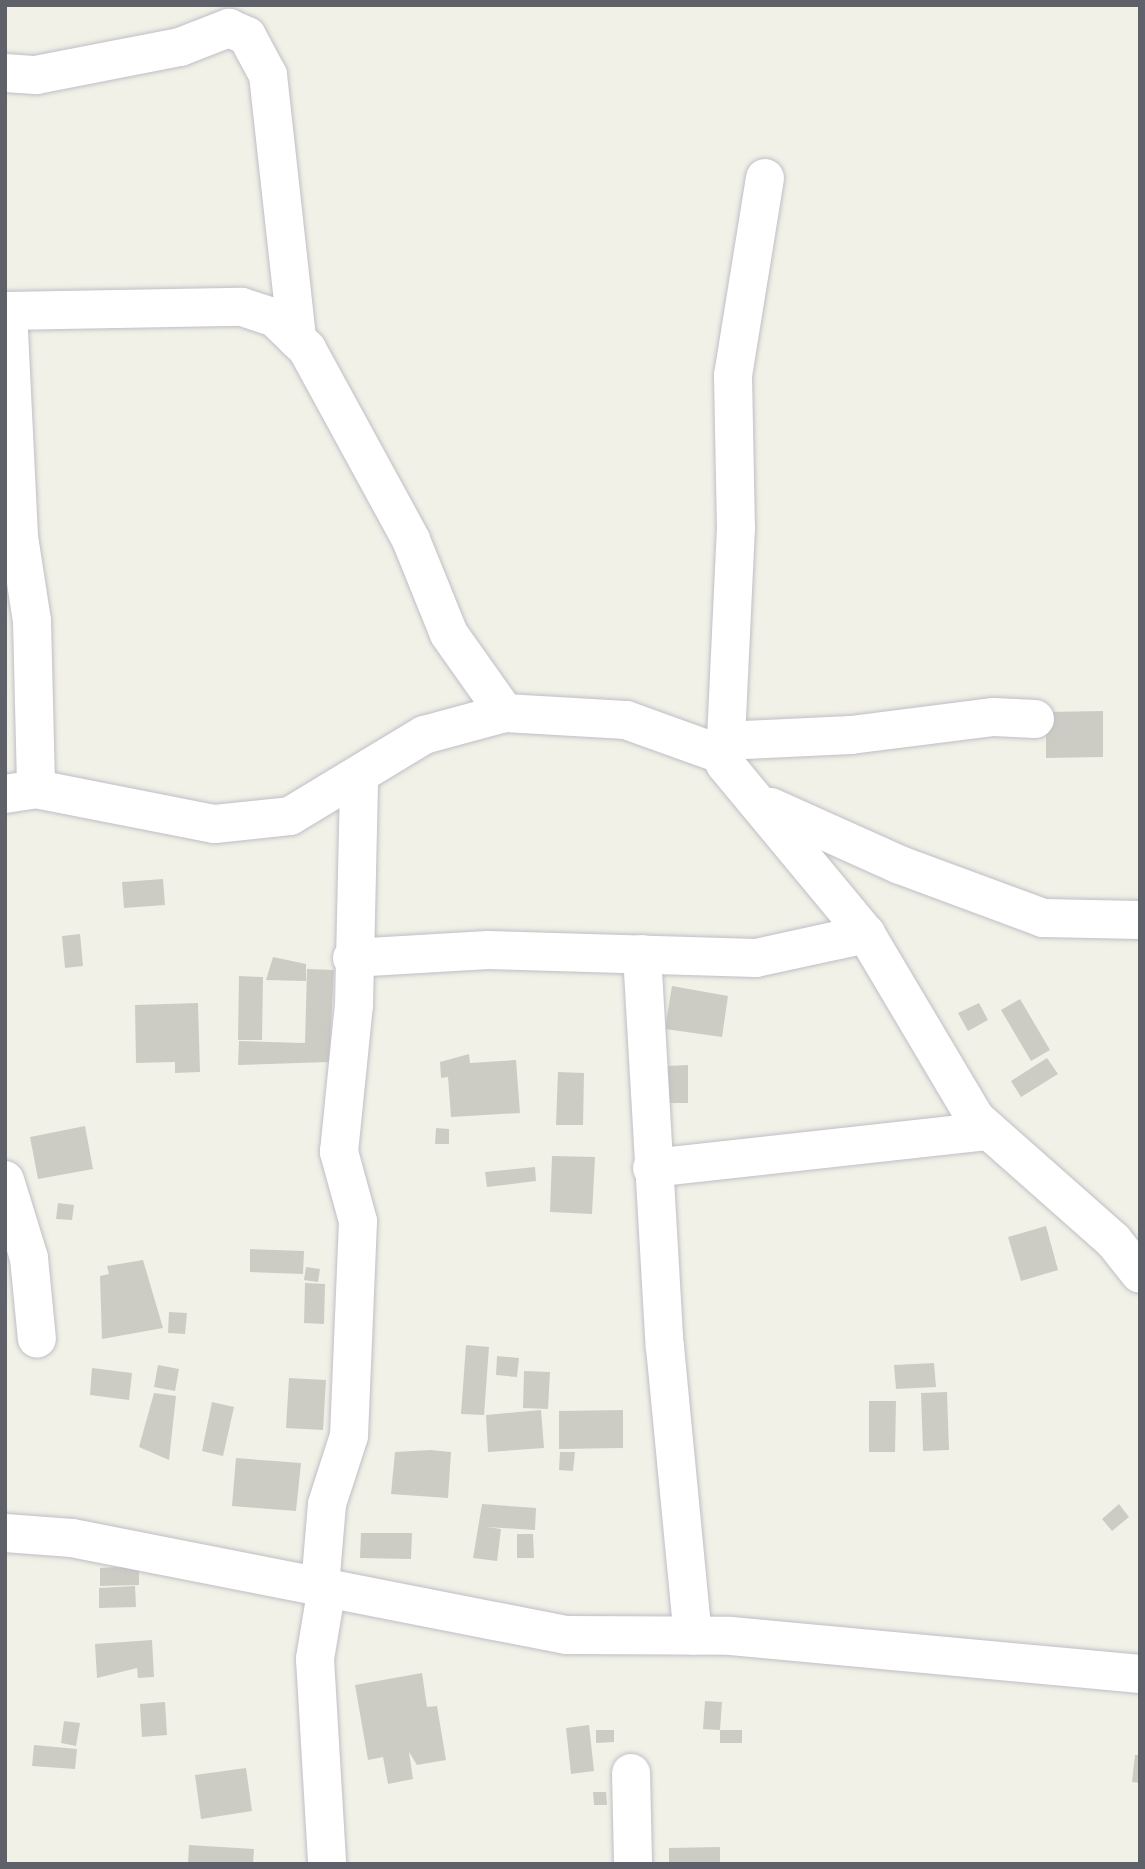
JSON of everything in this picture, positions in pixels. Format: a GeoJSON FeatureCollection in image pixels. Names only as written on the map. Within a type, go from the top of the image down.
{"type":"FeatureCollection","features":[{"type":"Feature","properties":{"kind":"street"},"geometry":{"type":"LineString","coordinates":[[5,73],[36,75],[180,47],[229,27],[247,36],[268,75],[297,339]]}},
{"type":"Feature","properties":{"kind":"street"},"geometry":{"type":"LineString","coordinates":[[765,178],[733,375],[736,527],[723,748],[729,771],[759,802],[866,934],[988,1130],[1113,1240],[1140,1274]]}},
{"type":"Feature","properties":{"kind":"street"},"geometry":{"type":"LineString","coordinates":[[505,713],[449,635],[411,540],[297,339],[275,318],[242,307],[7,311],[19,537],[33,648],[21,792],[190,821],[239,824],[290,816],[359,778],[424,735],[505,713],[626,720],[723,748],[994,717],[1035,719]]}},
{"type":"Feature","properties":{"kind":"street"},"geometry":{"type":"LineString","coordinates":[[327,1864],[315,1659],[323,1586],[327,1504],[349,1436],[358,1221],[339,1152],[354,1005],[352,958],[359,778]]}},
{"type":"Feature","properties":{"kind":"street"},"geometry":{"type":"LineString","coordinates":[[759,802],[900,865],[1043,918],[1140,920]]}},
{"type":"Feature","properties":{"kind":"street"},"geometry":{"type":"LineString","coordinates":[[352,958],[475,950],[756,958],[866,934]]}},
{"type":"Feature","properties":{"kind":"street"},"geometry":{"type":"LineString","coordinates":[[642,954],[652,1168],[693,1636]]}},
{"type":"Feature","properties":{"kind":"street"},"geometry":{"type":"LineString","coordinates":[[652,1168],[988,1130]]}},
{"type":"Feature","properties":{"kind":"street"},"geometry":{"type":"LineString","coordinates":[[5,1180],[29,1258],[37,1339]]}},
{"type":"Feature","properties":{"kind":"street"},"geometry":{"type":"LineString","coordinates":[[5,1534],[72,1538],[566,1635],[693,1636],[1140,1674]]}},
{"type":"Feature","properties":{"kind":"street"},"geometry":{"type":"LineString","coordinates":[[631,1773],[633,1864]]}},
{"type":"Feature","properties":{"kind":"building"},"geometry":{"type":"Polygon","coordinates":[[[1103,711],[1103,757],[1046,758],[1046,712],[1103,711]]]}},
{"type":"Feature","properties":{"kind":"building"},"geometry":{"type":"Polygon","coordinates":[[[163,879],[165,905],[124,908],[122,882],[163,879]]]}},
{"type":"Feature","properties":{"kind":"building"},"geometry":{"type":"Polygon","coordinates":[[[80,934],[83,966],[65,968],[62,936],[80,934]]]}},
{"type":"Feature","properties":{"kind":"building"},"geometry":{"type":"Polygon","coordinates":[[[273,957],[306,964],[306,981],[266,980],[273,957]]]}},
{"type":"Feature","properties":{"kind":"building"},"geometry":{"type":"Polygon","coordinates":[[[307,969],[334,970],[329,1062],[238,1065],[239,1041],[305,1043],[307,969]]]}},
{"type":"Feature","properties":{"kind":"building"},"geometry":{"type":"Polygon","coordinates":[[[239,976],[263,977],[262,1040],[238,1040],[239,976]]]}},
{"type":"Feature","properties":{"kind":"building"},"geometry":{"type":"Polygon","coordinates":[[[672,986],[728,996],[722,1037],[665,1029],[672,986]]]}},
{"type":"Feature","properties":{"kind":"building"},"geometry":{"type":"Polygon","coordinates":[[[1020,999],[1050,1050],[1031,1061],[1001,1010],[1020,999]]]}},
{"type":"Feature","properties":{"kind":"building"},"geometry":{"type":"Polygon","coordinates":[[[198,1003],[200,1072],[175,1073],[175,1062],[136,1063],[135,1005],[198,1003]]]}},
{"type":"Feature","properties":{"kind":"building"},"geometry":{"type":"Polygon","coordinates":[[[979,1003],[988,1020],[968,1031],[958,1013],[979,1003]]]}},
{"type":"Feature","properties":{"kind":"building"},"geometry":{"type":"Polygon","coordinates":[[[469,1054],[470,1063],[516,1060],[520,1113],[451,1117],[448,1077],[441,1078],[440,1062],[469,1054]]]}},
{"type":"Feature","properties":{"kind":"building"},"geometry":{"type":"Polygon","coordinates":[[[1047,1058],[1058,1074],[1021,1097],[1011,1081],[1047,1058]]]}},
{"type":"Feature","properties":{"kind":"building"},"geometry":{"type":"Polygon","coordinates":[[[688,1065],[688,1103],[668,1103],[667,1066],[688,1065]]]}},
{"type":"Feature","properties":{"kind":"building"},"geometry":{"type":"Polygon","coordinates":[[[558,1072],[584,1073],[583,1125],[556,1125],[558,1072]]]}},
{"type":"Feature","properties":{"kind":"building"},"geometry":{"type":"Polygon","coordinates":[[[85,1126],[93,1169],[38,1179],[30,1137],[85,1126]]]}},
{"type":"Feature","properties":{"kind":"building"},"geometry":{"type":"Polygon","coordinates":[[[436,1128],[449,1129],[449,1144],[435,1144],[436,1128]]]}},
{"type":"Feature","properties":{"kind":"building"},"geometry":{"type":"Polygon","coordinates":[[[552,1156],[595,1157],[592,1214],[550,1212],[552,1156]]]}},
{"type":"Feature","properties":{"kind":"building"},"geometry":{"type":"Polygon","coordinates":[[[535,1167],[536,1181],[487,1187],[485,1172],[535,1167]]]}},
{"type":"Feature","properties":{"kind":"building"},"geometry":{"type":"Polygon","coordinates":[[[58,1203],[74,1205],[72,1220],[56,1219],[58,1203]]]}},
{"type":"Feature","properties":{"kind":"building"},"geometry":{"type":"Polygon","coordinates":[[[1046,1226],[1058,1270],[1021,1281],[1008,1237],[1046,1226]]]}},
{"type":"Feature","properties":{"kind":"building"},"geometry":{"type":"Polygon","coordinates":[[[250,1249],[304,1251],[303,1274],[250,1272],[250,1249]]]}},
{"type":"Feature","properties":{"kind":"building"},"geometry":{"type":"Polygon","coordinates":[[[143,1260],[163,1328],[102,1339],[100,1276],[109,1274],[107,1266],[143,1260]]]}},
{"type":"Feature","properties":{"kind":"building"},"geometry":{"type":"Polygon","coordinates":[[[306,1267],[320,1269],[318,1282],[304,1280],[306,1267]]]}},
{"type":"Feature","properties":{"kind":"building"},"geometry":{"type":"Polygon","coordinates":[[[305,1283],[325,1284],[324,1324],[304,1323],[305,1283]]]}},
{"type":"Feature","properties":{"kind":"building"},"geometry":{"type":"Polygon","coordinates":[[[169,1312],[187,1313],[185,1334],[168,1333],[169,1312]]]}},
{"type":"Feature","properties":{"kind":"building"},"geometry":{"type":"Polygon","coordinates":[[[466,1345],[489,1347],[484,1415],[461,1414],[466,1345]]]}},
{"type":"Feature","properties":{"kind":"building"},"geometry":{"type":"Polygon","coordinates":[[[497,1356],[519,1358],[517,1377],[496,1375],[497,1356]]]}},
{"type":"Feature","properties":{"kind":"building"},"geometry":{"type":"Polygon","coordinates":[[[934,1363],[936,1387],[896,1389],[894,1365],[934,1363]]]}},
{"type":"Feature","properties":{"kind":"building"},"geometry":{"type":"Polygon","coordinates":[[[158,1365],[179,1369],[175,1391],[154,1387],[158,1365]]]}},
{"type":"Feature","properties":{"kind":"building"},"geometry":{"type":"Polygon","coordinates":[[[92,1368],[132,1373],[129,1400],[90,1395],[92,1368]]]}},
{"type":"Feature","properties":{"kind":"building"},"geometry":{"type":"Polygon","coordinates":[[[524,1371],[550,1372],[548,1409],[523,1408],[524,1371]]]}},
{"type":"Feature","properties":{"kind":"building"},"geometry":{"type":"Polygon","coordinates":[[[289,1378],[326,1380],[323,1430],[286,1428],[289,1378]]]}},
{"type":"Feature","properties":{"kind":"building"},"geometry":{"type":"Polygon","coordinates":[[[947,1392],[949,1450],[923,1451],[921,1393],[947,1392]]]}},
{"type":"Feature","properties":{"kind":"building"},"geometry":{"type":"Polygon","coordinates":[[[154,1393],[176,1396],[169,1460],[139,1447],[154,1393]]]}},
{"type":"Feature","properties":{"kind":"building"},"geometry":{"type":"Polygon","coordinates":[[[869,1401],[896,1401],[895,1452],[869,1452],[869,1401]]]}},
{"type":"Feature","properties":{"kind":"building"},"geometry":{"type":"Polygon","coordinates":[[[212,1402],[234,1407],[223,1456],[202,1451],[212,1402]]]}},
{"type":"Feature","properties":{"kind":"building"},"geometry":{"type":"Polygon","coordinates":[[[541,1410],[544,1448],[488,1452],[486,1415],[541,1410]]]}},
{"type":"Feature","properties":{"kind":"building"},"geometry":{"type":"Polygon","coordinates":[[[623,1410],[623,1448],[559,1449],[559,1411],[623,1410]]]}},
{"type":"Feature","properties":{"kind":"building"},"geometry":{"type":"Polygon","coordinates":[[[395,1452],[451,1452],[448,1498],[391,1494],[395,1452]]]}},
{"type":"Feature","properties":{"kind":"building"},"geometry":{"type":"Polygon","coordinates":[[[560,1452],[575,1452],[573,1471],[559,1470],[560,1452]]]}},
{"type":"Feature","properties":{"kind":"building"},"geometry":{"type":"Polygon","coordinates":[[[236,1458],[301,1463],[296,1511],[232,1506],[236,1458]]]}},
{"type":"Feature","properties":{"kind":"building"},"geometry":{"type":"Polygon","coordinates":[[[482,1504],[536,1508],[535,1530],[487,1527],[501,1529],[497,1561],[473,1558],[482,1504]]]}},
{"type":"Feature","properties":{"kind":"building"},"geometry":{"type":"Polygon","coordinates":[[[1119,1504],[1129,1517],[1112,1531],[1102,1519],[1119,1504]]]}},
{"type":"Feature","properties":{"kind":"building"},"geometry":{"type":"Polygon","coordinates":[[[361,1533],[412,1533],[411,1559],[360,1558],[361,1533]]]}},
{"type":"Feature","properties":{"kind":"building"},"geometry":{"type":"Polygon","coordinates":[[[517,1534],[533,1534],[534,1558],[517,1558],[517,1534]]]}},
{"type":"Feature","properties":{"kind":"building"},"geometry":{"type":"Polygon","coordinates":[[[139,1566],[139,1585],[100,1586],[100,1568],[139,1566]]]}},
{"type":"Feature","properties":{"kind":"building"},"geometry":{"type":"Polygon","coordinates":[[[135,1586],[136,1607],[99,1608],[99,1588],[135,1586]]]}},
{"type":"Feature","properties":{"kind":"building"},"geometry":{"type":"Polygon","coordinates":[[[152,1640],[154,1677],[138,1678],[137,1668],[97,1678],[95,1644],[152,1640]]]}},
{"type":"Feature","properties":{"kind":"building"},"geometry":{"type":"Polygon","coordinates":[[[422,1673],[427,1707],[437,1706],[446,1760],[417,1765],[409,1752],[413,1779],[388,1784],[383,1757],[368,1760],[355,1685],[422,1673]]]}},
{"type":"Feature","properties":{"kind":"building"},"geometry":{"type":"Polygon","coordinates":[[[705,1701],[722,1702],[720,1730],[703,1729],[705,1701]]]}},
{"type":"Feature","properties":{"kind":"building"},"geometry":{"type":"Polygon","coordinates":[[[165,1702],[167,1735],[142,1737],[140,1704],[165,1702]]]}},
{"type":"Feature","properties":{"kind":"building"},"geometry":{"type":"Polygon","coordinates":[[[64,1721],[80,1723],[76,1746],[61,1743],[64,1721]]]}},
{"type":"Feature","properties":{"kind":"building"},"geometry":{"type":"Polygon","coordinates":[[[589,1725],[594,1771],[571,1774],[566,1728],[589,1725]]]}},
{"type":"Feature","properties":{"kind":"building"},"geometry":{"type":"Polygon","coordinates":[[[596,1730],[614,1730],[614,1742],[596,1743],[596,1730]]]}},
{"type":"Feature","properties":{"kind":"building"},"geometry":{"type":"Polygon","coordinates":[[[720,1730],[742,1730],[742,1743],[720,1743],[720,1730]]]}},
{"type":"Feature","properties":{"kind":"building"},"geometry":{"type":"Polygon","coordinates":[[[34,1745],[77,1749],[75,1769],[32,1766],[34,1745]]]}},
{"type":"Feature","properties":{"kind":"building"},"geometry":{"type":"Polygon","coordinates":[[[1135,1755],[1140,1755],[1140,1783],[1132,1782],[1135,1755]]]}},
{"type":"Feature","properties":{"kind":"building"},"geometry":{"type":"Polygon","coordinates":[[[246,1768],[252,1811],[201,1819],[195,1775],[246,1768]]]}},
{"type":"Feature","properties":{"kind":"building"},"geometry":{"type":"Polygon","coordinates":[[[593,1792],[606,1792],[607,1805],[594,1805],[593,1792]]]}},
{"type":"Feature","properties":{"kind":"building"},"geometry":{"type":"Polygon","coordinates":[[[189,1845],[254,1849],[253,1864],[188,1864],[189,1845]]]}},
{"type":"Feature","properties":{"kind":"building"},"geometry":{"type":"Polygon","coordinates":[[[720,1847],[720,1864],[669,1864],[669,1848],[720,1847]]]}}]}
